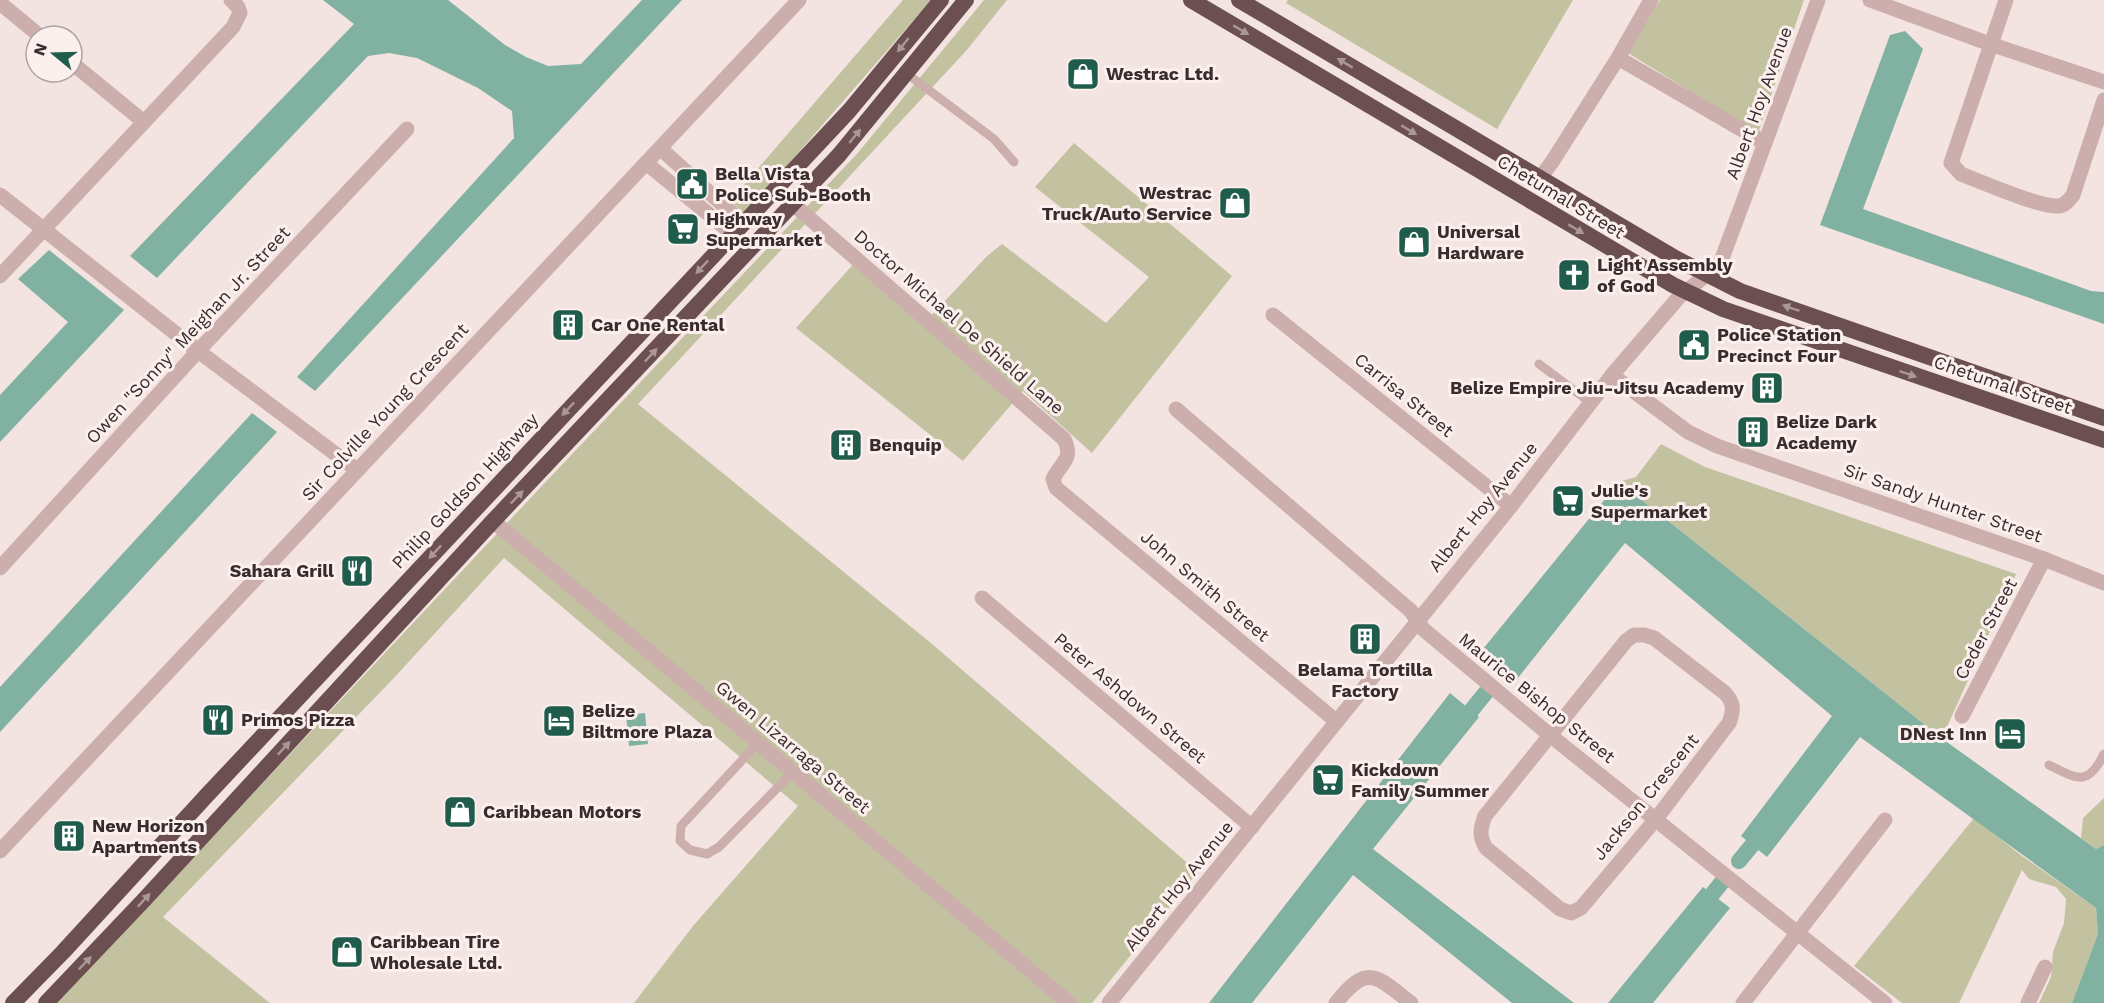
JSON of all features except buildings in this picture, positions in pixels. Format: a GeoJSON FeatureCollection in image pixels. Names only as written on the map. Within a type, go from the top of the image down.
{"type":"FeatureCollection","features":[{"type":"Feature","properties":{"kind":"highway","name":"Philip Goldson Highway"},"geometry":{"type":"LineString","coordinates":[[13,1003],[849,111],[941,0]]}},
{"type":"Feature","properties":{"kind":"highway"},"geometry":{"type":"LineString","coordinates":[[46,1003],[493,521],[839,155],[966,0]]}},
{"type":"Feature","properties":{"kind":"highway","name":"Chetumal Street"},"geometry":{"type":"LineString","coordinates":[[1191,0],[1651,273],[1723,309],[2104,440]]}},
{"type":"Feature","properties":{"kind":"highway","name":"Chetumal Street"},"geometry":{"type":"LineString","coordinates":[[1239,0],[1705,274],[1740,291],[2104,418]]}},
{"type":"Feature","properties":{"kind":"highway"},"geometry":{"type":"LineString","coordinates":[[1360,101],[1373,80]]}},
{"type":"Feature","properties":{"kind":"highway"},"geometry":{"type":"LineString","coordinates":[[1880,364],[1888,341]]}},
{"type":"Feature","properties":{"kind":"highway"},"geometry":{"type":"LineString","coordinates":[[2002,406],[2011,384]]}},
{"type":"Feature","properties":{"kind":"street"},"geometry":{"type":"LineString","coordinates":[[0,276],[238,20],[240,13],[238,7],[231,0]]}},
{"type":"Feature","properties":{"kind":"street","name":"Sir Colville Young Crescent"},"geometry":{"type":"LineString","coordinates":[[0,851],[799,0]]}},
{"type":"Feature","properties":{"kind":"street"},"geometry":{"type":"LineString","coordinates":[[1540,178],[1618,58],[1652,0]]}},
{"type":"Feature","properties":{"kind":"street","name":"Albert Hoy Avenue"},"geometry":{"type":"LineString","coordinates":[[1109,1003],[1511,506],[1612,375],[1686,291],[1720,264],[1818,0]]}},
{"type":"Feature","properties":{"kind":"street"},"geometry":{"type":"LineString","coordinates":[[1870,0],[1990,44],[2104,82]]}},
{"type":"Feature","properties":{"kind":"street"},"geometry":{"type":"LineString","coordinates":[[2006,0],[1951,163],[1961,174],[2038,203],[2061,206],[2067,203],[2073,195],[2104,100]]}},
{"type":"Feature","properties":{"kind":"street"},"geometry":{"type":"LineString","coordinates":[[0,3],[25,24]]}},
{"type":"Feature","properties":{"kind":"street"},"geometry":{"type":"LineString","coordinates":[[1618,58],[1765,143]]}},
{"type":"Feature","properties":{"kind":"street"},"geometry":{"type":"LineString","coordinates":[[84,73],[144,122]]}},
{"type":"Feature","properties":{"kind":"street","name":"Owen \"Sonny\" Meighan Jr. Street"},"geometry":{"type":"LineString","coordinates":[[0,568],[198,351],[407,129]]}},
{"type":"Feature","properties":{"kind":"street"},"geometry":{"type":"LineString","coordinates":[[660,149],[738,229]]}},
{"type":"Feature","properties":{"kind":"street"},"geometry":{"type":"LineString","coordinates":[[646,163],[738,229]]}},
{"type":"Feature","properties":{"kind":"street"},"geometry":{"type":"LineString","coordinates":[[0,195],[198,351],[357,470]]}},
{"type":"Feature","properties":{"kind":"street","name":"Doctor Michael De Shield Lane"},"geometry":{"type":"LineString","coordinates":[[793,204],[1064,439],[1068,447],[1068,458],[1053,479]]}},
{"type":"Feature","properties":{"kind":"street","name":"Carrisa Street"},"geometry":{"type":"LineString","coordinates":[[1273,315],[1511,506]]}},
{"type":"Feature","properties":{"kind":"street","name":"Sir Sandy Hunter Street"},"geometry":{"type":"LineString","coordinates":[[1612,375],[1688,432],[1718,446],[2044,559],[2104,583]]}},
{"type":"Feature","properties":{"kind":"street","name":"Maurice Bishop Street"},"geometry":{"type":"LineString","coordinates":[[1176,409],[1411,611],[1423,629],[1551,736],[1885,1003]]}},
{"type":"Feature","properties":{"kind":"street","name":"John Smith Street"},"geometry":{"type":"LineString","coordinates":[[1053,479],[1056,488],[1336,721]]}},
{"type":"Feature","properties":{"kind":"street","name":"Gwen Lizarraga Street"},"geometry":{"type":"LineString","coordinates":[[493,521],[1070,1003]]}},
{"type":"Feature","properties":{"kind":"street","name":"Ceder Street"},"geometry":{"type":"LineString","coordinates":[[1962,716],[2044,559]]}},
{"type":"Feature","properties":{"kind":"street","name":"Peter Ashdown Street"},"geometry":{"type":"LineString","coordinates":[[982,598],[1252,827]]}},
{"type":"Feature","properties":{"kind":"street","name":"Jackson Crescent"},"geometry":{"type":"LineString","coordinates":[[1634,635],[1654,638],[1725,693],[1732,701],[1733,712],[1729,723],[1656,819],[1581,908],[1571,913],[1560,909],[1486,848],[1480,838],[1485,816],[1551,736],[1626,641],[1634,635]]}},
{"type":"Feature","properties":{"kind":"street"},"geometry":{"type":"LineString","coordinates":[[1743,1003],[1885,820]]}},
{"type":"Feature","properties":{"kind":"street"},"geometry":{"type":"LineString","coordinates":[[2028,1003],[2045,967]]}},
{"type":"Feature","properties":{"kind":"street"},"geometry":{"type":"LineString","coordinates":[[1336,1003],[1347,990],[1365,977],[1379,978],[1411,1003]]}},
{"type":"Feature","properties":{"kind":"lane"},"geometry":{"type":"LineString","coordinates":[[906,73],[994,140],[1014,162]]}},
{"type":"Feature","properties":{"kind":"lane"},"geometry":{"type":"LineString","coordinates":[[1539,364],[1591,404]]}},
{"type":"Feature","properties":{"kind":"lane"},"geometry":{"type":"LineString","coordinates":[[758,743],[681,826],[680,840],[690,850],[707,854],[719,847],[793,772]]}},
{"type":"Feature","properties":{"kind":"lane"},"geometry":{"type":"LineString","coordinates":[[2049,765],[2075,778],[2084,778],[2092,773],[2104,754]]}},
{"type":"Feature","properties":{"kind":"shaded area"},"geometry":{"type":"Polygon","coordinates":[[[323,0],[448,0],[505,45],[548,66],[581,64],[642,0],[682,0],[315,391],[297,377],[514,138],[512,111],[478,88],[417,58],[389,53],[368,56],[157,278],[130,256],[354,24],[323,0]]]}},
{"type":"Feature","properties":{"kind":"shaded area"},"geometry":{"type":"Polygon","coordinates":[[[903,0],[931,0],[745,214],[730,201],[903,0]]]}},
{"type":"Feature","properties":{"kind":"shaded area"},"geometry":{"type":"Polygon","coordinates":[[[984,0],[1007,0],[966,51],[638,404],[932,644],[1198,872],[1092,1003],[634,1003],[693,926],[798,806],[504,558],[392,680],[163,917],[270,1003],[56,1003],[856,155],[984,0]]]}},
{"type":"Feature","properties":{"kind":"shaded area"},"geometry":{"type":"Polygon","coordinates":[[[1288,0],[1573,0],[1497,129],[1286,3],[1288,0]]]}},
{"type":"Feature","properties":{"kind":"shaded area"},"geometry":{"type":"Polygon","coordinates":[[[1660,0],[1804,0],[1758,133],[1628,53],[1660,0]]]}},
{"type":"Feature","properties":{"kind":"shaded area"},"geometry":{"type":"Polygon","coordinates":[[[1905,31],[1923,49],[1863,209],[2091,291],[2104,292],[2104,324],[1820,225],[1890,35],[1905,31]]]}},
{"type":"Feature","properties":{"kind":"shaded area"},"geometry":{"type":"Polygon","coordinates":[[[1074,143],[1232,276],[1092,453],[1023,391],[963,461],[796,328],[858,259],[931,316],[987,256],[1002,244],[1106,323],[1149,277],[1035,187],[1074,143]]]}},
{"type":"Feature","properties":{"kind":"shaded area"},"geometry":{"type":"Polygon","coordinates":[[[49,250],[124,310],[0,442],[0,395],[68,322],[18,279],[49,250]]]}},
{"type":"Feature","properties":{"kind":"shaded area"},"geometry":{"type":"Polygon","coordinates":[[[252,413],[277,432],[0,732],[0,687],[252,413]]]}},
{"type":"Feature","properties":{"kind":"shaded area"},"geometry":{"type":"Polygon","coordinates":[[[1661,444],[1705,467],[2016,574],[1946,729],[1944,740],[1619,482],[1636,477],[1661,444]]]}},
{"type":"Feature","properties":{"kind":"shaded area"},"geometry":{"type":"Polygon","coordinates":[[[1619,482],[1944,740],[2096,849],[2104,845],[2104,1003],[2072,1003],[2098,934],[2096,908],[1860,737],[1767,857],[1741,836],[1832,716],[1625,543],[1517,679],[1483,649],[1619,482]]]}},
{"type":"Feature","properties":{"kind":"shaded area"},"geometry":{"type":"Polygon","coordinates":[[[1450,693],[1479,717],[1373,849],[1574,1003],[1512,1003],[1353,875],[1252,1003],[1209,1003],[1450,693]]]}},
{"type":"Feature","properties":{"kind":"shaded area"},"geometry":{"type":"Polygon","coordinates":[[[645,713],[648,744],[629,746],[626,715],[645,713]]]}},
{"type":"Feature","properties":{"kind":"shaded area"},"geometry":{"type":"Polygon","coordinates":[[[2104,798],[2104,845],[2096,849],[2081,838],[2083,818],[2104,798]]]}},
{"type":"Feature","properties":{"kind":"shaded area"},"geometry":{"type":"Polygon","coordinates":[[[1974,818],[2022,856],[2096,908],[2098,934],[2072,1003],[2039,1003],[2051,977],[2053,952],[2064,923],[2066,899],[2056,887],[2029,879],[2022,870],[1959,1003],[1902,1003],[1854,966],[1974,818]]]}},
{"type":"Feature","properties":{"kind":"shaded area"},"geometry":{"type":"Polygon","coordinates":[[[1703,887],[1730,908],[1653,1003],[1608,1003],[1703,887]]]}},
{"type":"Feature","properties":{"kind":"waterway"},"geometry":{"type":"LineString","coordinates":[[1458,727],[1487,691]]}},
{"type":"Feature","properties":{"kind":"waterway"},"geometry":{"type":"LineString","coordinates":[[1739,861],[1767,827]]}},
{"type":"Feature","properties":{"kind":"waterway"},"geometry":{"type":"LineString","coordinates":[[1698,912],[1722,882]]}},
{"type":"Feature","properties":{"kind":"place","name":"Westrac Ltd."},"geometry":{"type":"Point","coordinates":[1083,74]}},
{"type":"Feature","properties":{"kind":"place","name":"Bella Vista Police Sub-Booth"},"geometry":{"type":"Point","coordinates":[692,184]}},
{"type":"Feature","properties":{"kind":"place","name":"Westrac Truck/Auto Service"},"geometry":{"type":"Point","coordinates":[1235,203]}},
{"type":"Feature","properties":{"kind":"place","name":"Highway Supermarket"},"geometry":{"type":"Point","coordinates":[683,229]}},
{"type":"Feature","properties":{"kind":"place","name":"Universal Hardware"},"geometry":{"type":"Point","coordinates":[1414,242]}},
{"type":"Feature","properties":{"kind":"place","name":"Light Assembly of God"},"geometry":{"type":"Point","coordinates":[1574,275]}},
{"type":"Feature","properties":{"kind":"place","name":"Car One Rental"},"geometry":{"type":"Point","coordinates":[568,325]}},
{"type":"Feature","properties":{"kind":"place","name":"Police Station Precinct Four"},"geometry":{"type":"Point","coordinates":[1694,345]}},
{"type":"Feature","properties":{"kind":"place","name":"Belize Empire Jiu-Jitsu Academy"},"geometry":{"type":"Point","coordinates":[1767,388]}},
{"type":"Feature","properties":{"kind":"place","name":"Belize Dark Academy"},"geometry":{"type":"Point","coordinates":[1753,432]}},
{"type":"Feature","properties":{"kind":"place","name":"Benquip"},"geometry":{"type":"Point","coordinates":[846,445]}},
{"type":"Feature","properties":{"kind":"place","name":"Julie's Supermarket"},"geometry":{"type":"Point","coordinates":[1568,501]}},
{"type":"Feature","properties":{"kind":"place","name":"Sahara Grill"},"geometry":{"type":"Point","coordinates":[357,571]}},
{"type":"Feature","properties":{"kind":"place","name":"Belama Tortilla Factory"},"geometry":{"type":"Point","coordinates":[1365,639]}},
{"type":"Feature","properties":{"kind":"place","name":"Primos Pizza"},"geometry":{"type":"Point","coordinates":[218,720]}},
{"type":"Feature","properties":{"kind":"place","name":"Belize Biltmore Plaza"},"geometry":{"type":"Point","coordinates":[559,721]}},
{"type":"Feature","properties":{"kind":"place","name":"DNest Inn"},"geometry":{"type":"Point","coordinates":[2010,734]}},
{"type":"Feature","properties":{"kind":"place","name":"Kickdown Family Summer"},"geometry":{"type":"Point","coordinates":[1328,780]}},
{"type":"Feature","properties":{"kind":"place","name":"Caribbean Motors"},"geometry":{"type":"Point","coordinates":[460,812]}},
{"type":"Feature","properties":{"kind":"place","name":"New Horizon Apartments"},"geometry":{"type":"Point","coordinates":[69,836]}},
{"type":"Feature","properties":{"kind":"place","name":"Caribbean Tire Wholesale Ltd."},"geometry":{"type":"Point","coordinates":[347,952]}}]}
